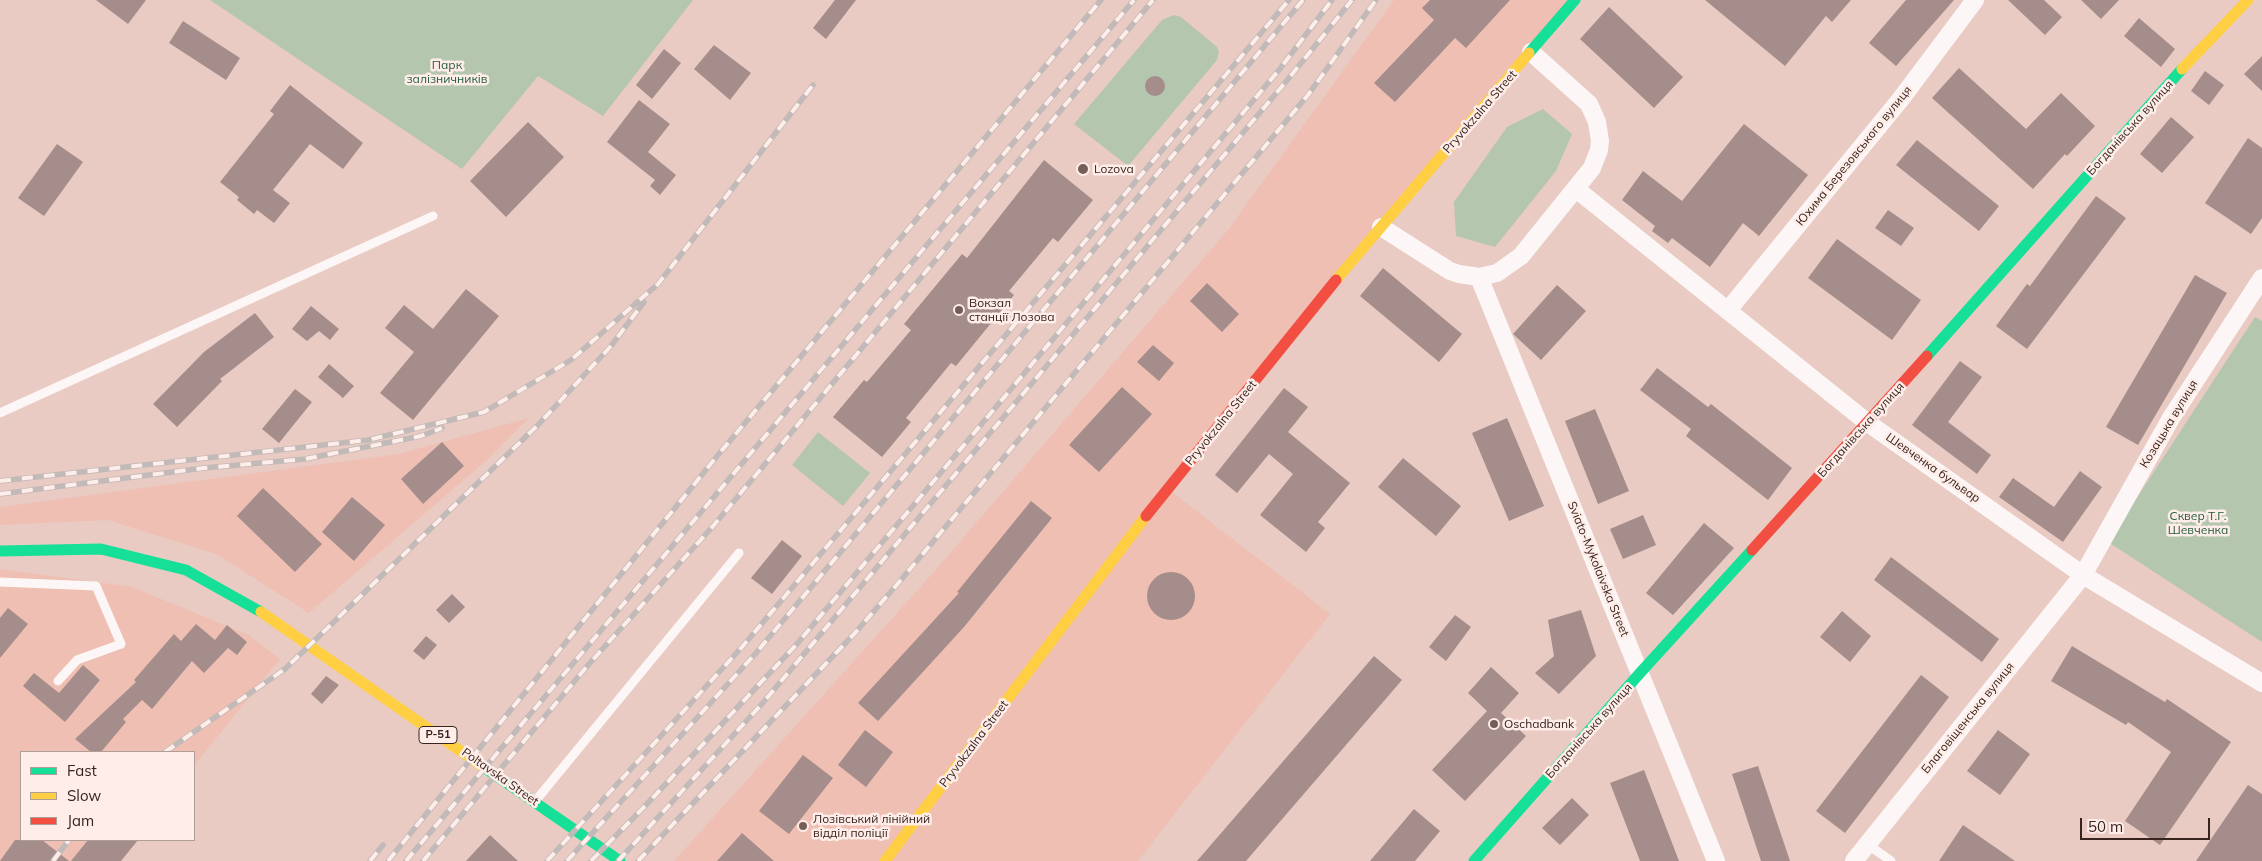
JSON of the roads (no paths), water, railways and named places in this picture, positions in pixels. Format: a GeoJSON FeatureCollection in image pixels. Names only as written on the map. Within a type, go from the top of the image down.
{"type":"FeatureCollection","features":[{"type":"Feature","properties":{"kind":"street","name":"Pryvokzalna Street"},"geometry":{"type":"LineString","coordinates":[[885,861],[1168,488],[1381,227],[1576,0]]}},
{"type":"Feature","properties":{"kind":"street","name":"Юхима Березовського вулиця"},"geometry":{"type":"LineString","coordinates":[[1729,310],[1900,100],[1975,0]]}},
{"type":"Feature","properties":{"kind":"street","name":"Богданівська вулиця"},"geometry":{"type":"LineString","coordinates":[[1474,861],[1868,422],[2164,88],[2248,0]]}},
{"type":"Feature","properties":{"kind":"street"},"geometry":{"type":"LineString","coordinates":[[1381,227],[1450,271],[1460,274],[1478,277],[1497,273],[1514,263],[1576,189],[1596,159],[1600,140],[1598,122],[1594,112],[1583,97],[1531,52]]}},
{"type":"Feature","properties":{"kind":"street","name":"Шевченка бульвар"},"geometry":{"type":"LineString","coordinates":[[1576,189],[1868,422],[2083,575],[2262,683]]}},
{"type":"Feature","properties":{"kind":"street","name":"Sviato-Mykolaivska Street"},"geometry":{"type":"LineString","coordinates":[[1478,277],[1716,861]]}},
{"type":"Feature","properties":{"kind":"street","name":"Козацька вулиця"},"geometry":{"type":"LineString","coordinates":[[2083,575],[2171,418],[2262,278]]}},
{"type":"Feature","properties":{"kind":"street","name":"Poltavska Street"},"geometry":{"type":"LineString","coordinates":[[0,551],[101,549],[186,570],[256,609],[620,861]]}},
{"type":"Feature","properties":{"kind":"street","name":"Благовіщенська вулиця"},"geometry":{"type":"LineString","coordinates":[[1854,861],[2083,575]]}},
{"type":"Feature","properties":{"kind":"lane"},"geometry":{"type":"LineString","coordinates":[[0,414],[432,216]]}},
{"type":"Feature","properties":{"kind":"lane"},"geometry":{"type":"LineString","coordinates":[[536,802],[739,553]]}},
{"type":"Feature","properties":{"kind":"lane"},"geometry":{"type":"LineString","coordinates":[[0,582],[96,586],[121,644],[77,660],[58,681]]}},
{"type":"Feature","properties":{"kind":"lane"},"geometry":{"type":"LineString","coordinates":[[1868,844],[1891,861]]}},
{"type":"Feature","properties":{"kind":"railway"},"geometry":{"type":"LineString","coordinates":[[388,861],[718,455],[1101,0]]}},
{"type":"Feature","properties":{"kind":"railway"},"geometry":{"type":"LineString","coordinates":[[406,861],[1134,0]]}},
{"type":"Feature","properties":{"kind":"railway"},"geometry":{"type":"LineString","coordinates":[[423,861],[589,664],[714,525],[1153,0]]}},
{"type":"Feature","properties":{"kind":"railway"},"geometry":{"type":"LineString","coordinates":[[547,861],[742,647],[1289,0]]}},
{"type":"Feature","properties":{"kind":"railway"},"geometry":{"type":"LineString","coordinates":[[567,861],[756,653],[1303,0]]}},
{"type":"Feature","properties":{"kind":"railway"},"geometry":{"type":"LineString","coordinates":[[591,861],[796,645],[1279,70],[1332,0]]}},
{"type":"Feature","properties":{"kind":"railway"},"geometry":{"type":"LineString","coordinates":[[618,861],[761,705],[1289,78],[1352,0]]}},
{"type":"Feature","properties":{"kind":"railway"},"geometry":{"type":"LineString","coordinates":[[638,861],[855,633],[900,581],[1308,95],[1376,0]]}},
{"type":"Feature","properties":{"kind":"railway"},"geometry":{"type":"LineString","coordinates":[[0,481],[368,440],[484,412],[571,360],[658,284],[813,85]]}},
{"type":"Feature","properties":{"kind":"railway"},"geometry":{"type":"LineString","coordinates":[[166,751],[285,669],[538,425],[611,346],[644,302]]}},
{"type":"Feature","properties":{"kind":"railway"},"geometry":{"type":"LineString","coordinates":[[0,494],[204,468],[305,459],[421,436],[442,428]]}},
{"type":"Feature","properties":{"kind":"railway"},"geometry":{"type":"LineString","coordinates":[[53,861],[68,841]]}},
{"type":"Feature","properties":{"kind":"railway"},"geometry":{"type":"LineString","coordinates":[[370,861],[383,845]]}},
{"type":"Feature","properties":{"kind":"place","name":"Lozova"},"geometry":{"type":"Point","coordinates":[1083,169]}},
{"type":"Feature","properties":{"kind":"place","name":"Вокзал станції Лозова"},"geometry":{"type":"Point","coordinates":[959,310]}},
{"type":"Feature","properties":{"kind":"place","name":"Oschadbank"},"geometry":{"type":"Point","coordinates":[1494,724]}},
{"type":"Feature","properties":{"kind":"place","name":"Лозівський лінійний відділ поліції"},"geometry":{"type":"Point","coordinates":[803,826]}},
{"type":"Feature","properties":{"kind":"park label","name":"Парк залізничників"},"geometry":{"type":"Point","coordinates":[447,72]}},
{"type":"Feature","properties":{"kind":"park label","name":"Сквер Т.Г. Шевченка"},"geometry":{"type":"Point","coordinates":[2198,523]}}]}
